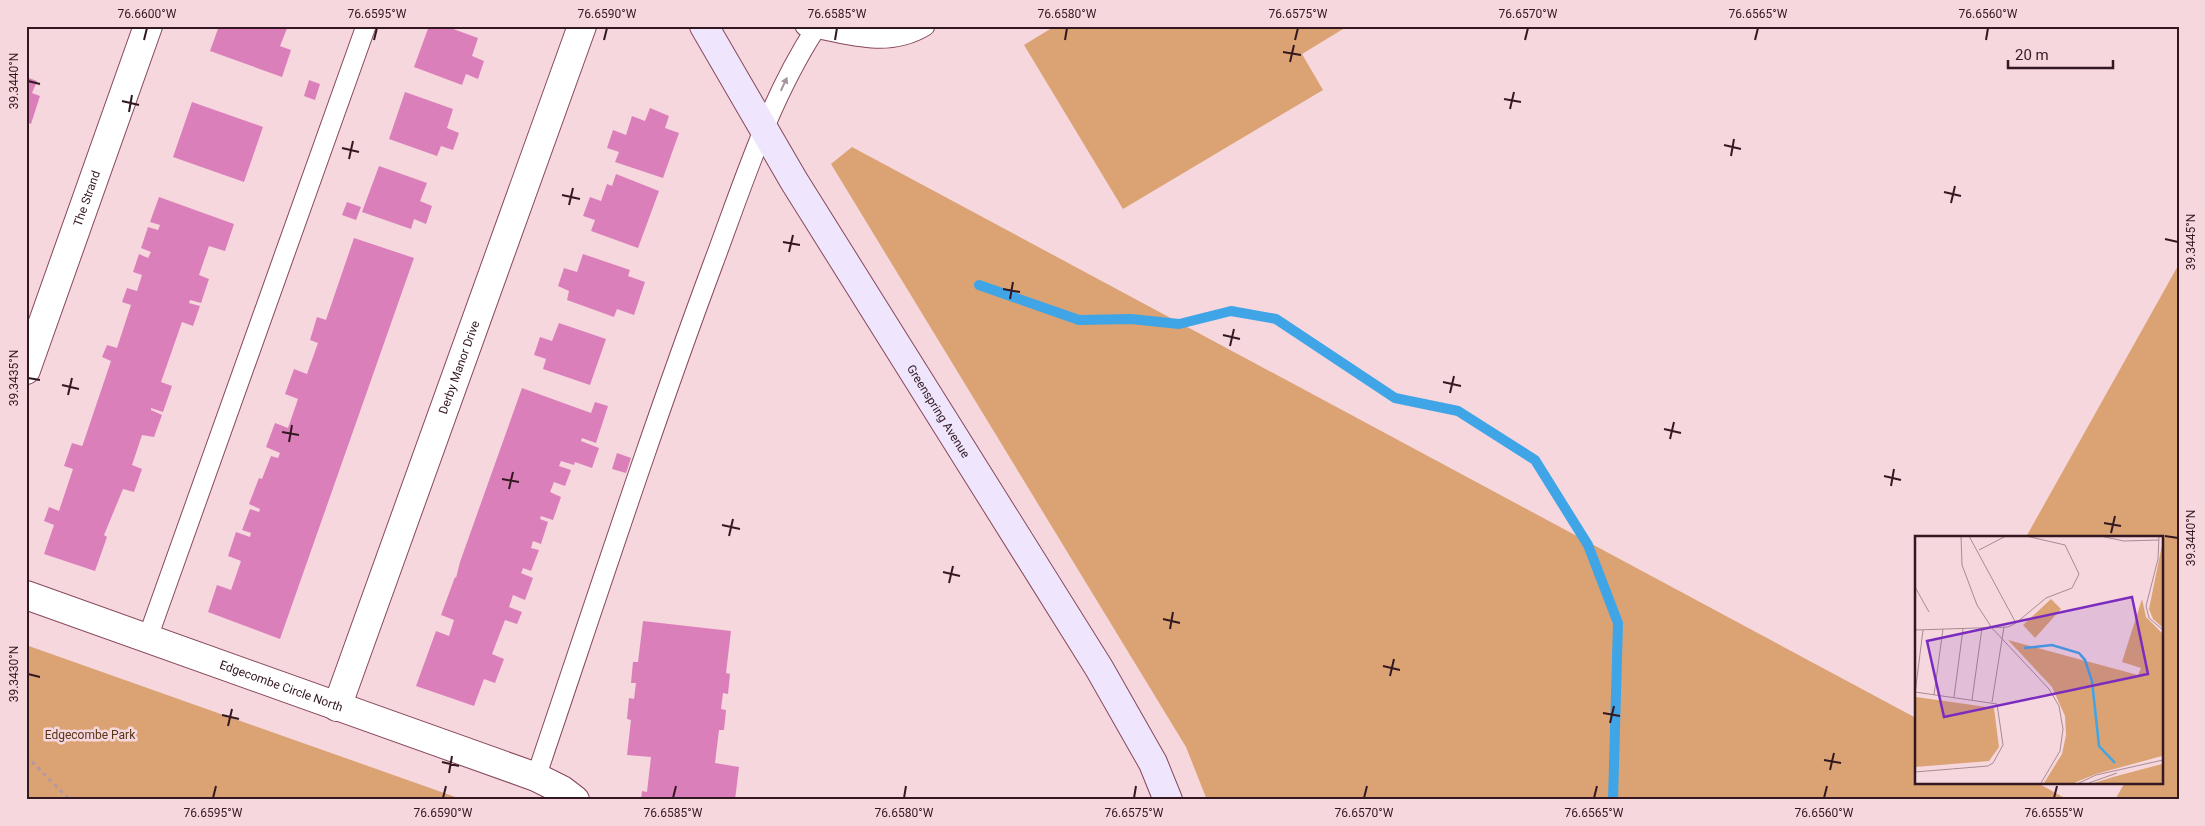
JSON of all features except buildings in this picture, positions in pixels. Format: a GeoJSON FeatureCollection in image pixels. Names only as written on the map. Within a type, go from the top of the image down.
{"type":"FeatureCollection","features":[{"type":"Feature","properties":{"kind":"main road","name":"Greenspring Avenue"},"geometry":{"type":"LineString","coordinates":[[704,26],[842,258],[1099,668],[1153,763],[1168,800]]}},
{"type":"Feature","properties":{"kind":"street","name":"The Strand"},"geometry":{"type":"LineString","coordinates":[[26,370],[148,26]]}},
{"type":"Feature","properties":{"kind":"street","name":"Derby Manor Drive"},"geometry":{"type":"LineString","coordinates":[[337,707],[582,26]]}},
{"type":"Feature","properties":{"kind":"street","name":"Edgecombe Circle North"},"geometry":{"type":"LineString","coordinates":[[26,595],[536,777],[562,790],[575,800]]}},
{"type":"Feature","properties":{"kind":"lane"},"geometry":{"type":"LineString","coordinates":[[148,638],[366,26]]}},
{"type":"Feature","properties":{"kind":"lane"},"geometry":{"type":"LineString","coordinates":[[536,777],[687,334],[764,129],[810,27],[867,38],[893,39],[913,34],[925,26]]}},
{"type":"Feature","properties":{"kind":"path"},"geometry":{"type":"LineString","coordinates":[[26,756],[70,800]]}},
{"type":"Feature","properties":{"kind":"green space"},"geometry":{"type":"Polygon","coordinates":[[[1055,26],[1348,26],[1302,54],[1323,90],[1123,209],[1024,45],[1055,26]]]}},
{"type":"Feature","properties":{"kind":"green space"},"geometry":{"type":"Polygon","coordinates":[[[852,147],[1915,717],[1915,784],[2040,784],[2068,800],[1207,800],[1186,747],[831,164],[852,147]]]}},
{"type":"Feature","properties":{"kind":"green space"},"geometry":{"type":"Polygon","coordinates":[[[2179,264],[2179,800],[2115,800],[2124,784],[2162,784],[2162,536],[2027,536],[2179,264]]]}},
{"type":"Feature","properties":{"kind":"green space","name":"Edgecombe Park"},"geometry":{"type":"Polygon","coordinates":[[[26,645],[464,800],[26,800],[26,645]]]}},
{"type":"Feature","properties":{"kind":"waterway"},"geometry":{"type":"LineString","coordinates":[[979,285],[1079,320],[1131,319],[1179,324],[1231,311],[1276,319],[1395,398],[1458,411],[1535,460],[1588,545],[1618,623],[1613,800]]}}]}
